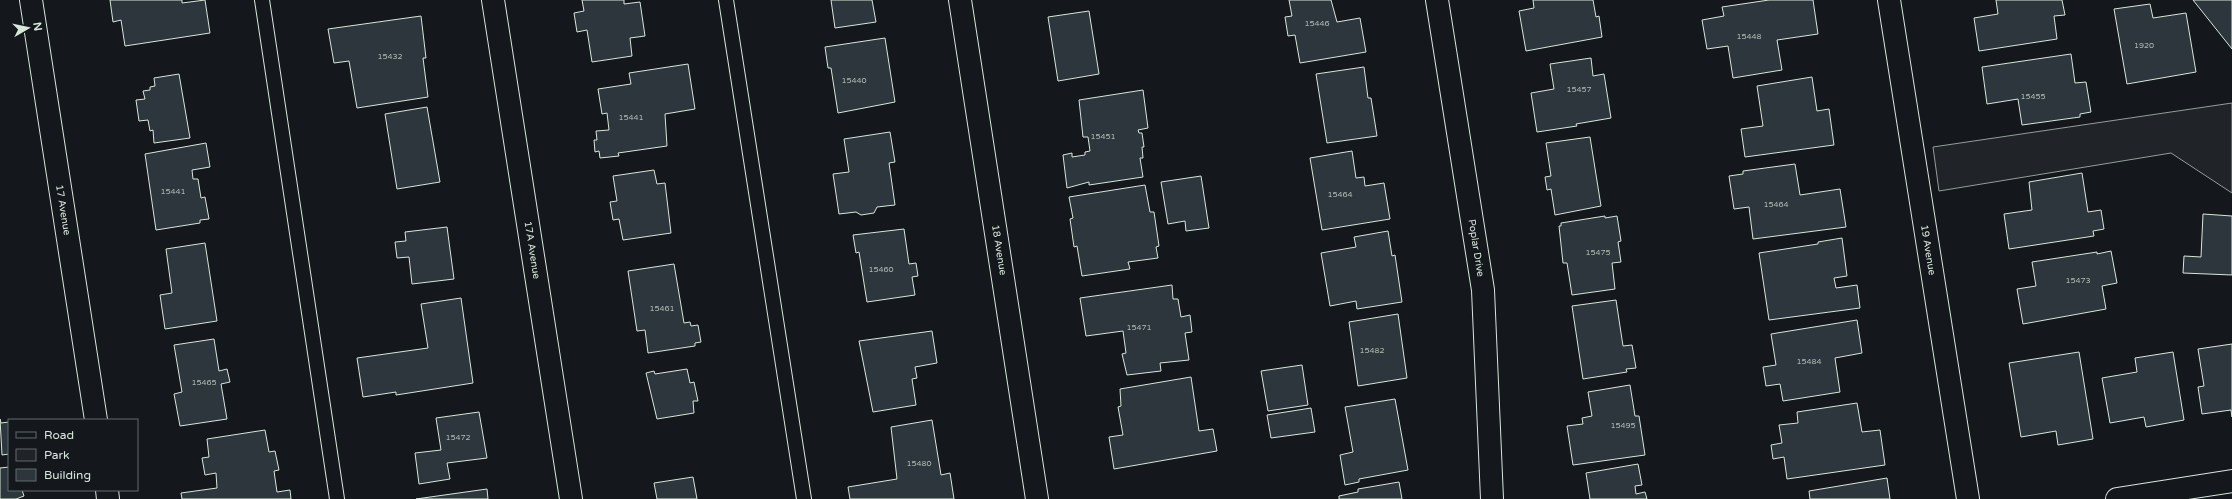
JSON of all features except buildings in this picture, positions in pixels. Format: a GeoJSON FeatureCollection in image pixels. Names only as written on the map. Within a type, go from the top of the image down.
{"type":"FeatureCollection","features":[{"type":"Feature","properties":{"kind":"street","name":"17 Avenue"},"geometry":{"type":"LineString","coordinates":[[31,0],[96,419]]}},
{"type":"Feature","properties":{"kind":"street","name":"17A Avenue"},"geometry":{"type":"LineString","coordinates":[[493,0],[571,499]]}},
{"type":"Feature","properties":{"kind":"street","name":"18 Avenue"},"geometry":{"type":"LineString","coordinates":[[960,0],[1037,499]]}},
{"type":"Feature","properties":{"kind":"street","name":"Poplar Drive"},"geometry":{"type":"LineString","coordinates":[[1437,0],[1483,290],[1492,499]]}},
{"type":"Feature","properties":{"kind":"street","name":"19 Avenue"},"geometry":{"type":"LineString","coordinates":[[1889,0],[1968,499]]}},
{"type":"Feature","properties":{"kind":"street"},"geometry":{"type":"LineString","coordinates":[[2117,499],[2232,480]]}},
{"type":"Feature","properties":{"kind":"lane"},"geometry":{"type":"LineString","coordinates":[[262,0],[337,499]]}},
{"type":"Feature","properties":{"kind":"lane"},"geometry":{"type":"LineString","coordinates":[[726,0],[804,499]]}},
{"type":"Feature","properties":{"kind":"green space"},"geometry":{"type":"Polygon","coordinates":[[[2232,103],[2232,193],[2171,153],[1939,191],[1933,147],[2232,103]]]}}]}
